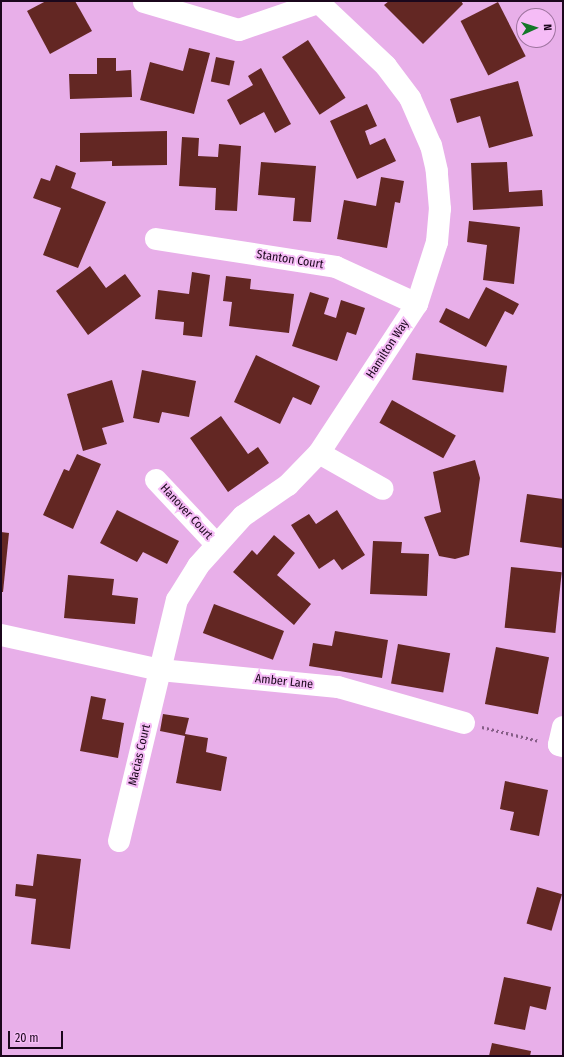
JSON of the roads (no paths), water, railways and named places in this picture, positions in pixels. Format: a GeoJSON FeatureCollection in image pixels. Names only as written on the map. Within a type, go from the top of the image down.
{"type":"FeatureCollection","features":[{"type":"Feature","properties":{"kind":"street"},"geometry":{"type":"LineString","coordinates":[[144,2],[239,30],[318,2]]}},
{"type":"Feature","properties":{"kind":"street","name":"Hamilton Way"},"geometry":{"type":"LineString","coordinates":[[160,670],[177,600],[216,544],[243,516],[288,485],[319,453],[417,304],[438,229],[437,171],[431,146],[410,98],[386,66],[318,2]]}},
{"type":"Feature","properties":{"kind":"street","name":"Stanton Court"},"geometry":{"type":"LineString","coordinates":[[156,239],[336,267],[417,304]]}},
{"type":"Feature","properties":{"kind":"street"},"geometry":{"type":"LineString","coordinates":[[319,453],[383,489]]}},
{"type":"Feature","properties":{"kind":"street","name":"Hanover Court"},"geometry":{"type":"LineString","coordinates":[[156,480],[216,544]]}},
{"type":"Feature","properties":{"kind":"street","name":"Amber Lane"},"geometry":{"type":"LineString","coordinates":[[1,635],[160,670],[338,687],[464,723]]}},
{"type":"Feature","properties":{"kind":"street","name":"Macias Court"},"geometry":{"type":"LineString","coordinates":[[119,840],[160,670]]}}]}
